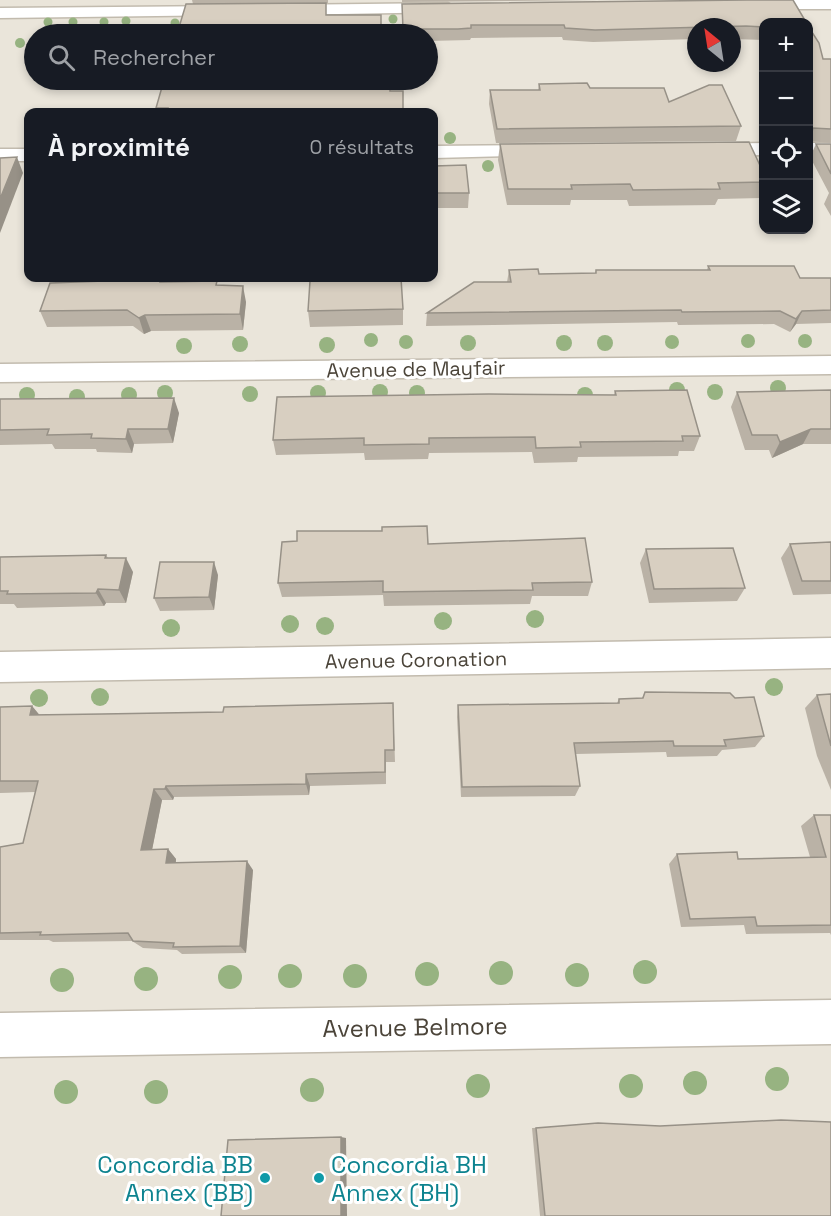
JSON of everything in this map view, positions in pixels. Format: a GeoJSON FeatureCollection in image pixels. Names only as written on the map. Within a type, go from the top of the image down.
{"type":"FeatureCollection","features":[{"type":"Feature","properties":{"kind":"street"},"geometry":{"type":"LineString","coordinates":[[739,5],[828,5]]}},
{"type":"Feature","properties":{"kind":"street"},"geometry":{"type":"LineString","coordinates":[[0,34],[10,9],[464,8]]}},
{"type":"Feature","properties":{"kind":"street"},"geometry":{"type":"LineString","coordinates":[[693,150],[759,149]]}},
{"type":"Feature","properties":{"kind":"street"},"geometry":{"type":"LineString","coordinates":[[813,149],[831,149]]}},
{"type":"Feature","properties":{"kind":"street"},"geometry":{"type":"LineString","coordinates":[[438,152],[563,151]]}},
{"type":"Feature","properties":{"kind":"street"},"geometry":{"type":"LineString","coordinates":[[0,155],[24,155]]}},
{"type":"Feature","properties":{"kind":"street","name":"Avenue de Mayfair"},"geometry":{"type":"LineString","coordinates":[[0,373],[831,365]]}},
{"type":"Feature","properties":{"kind":"street","name":"Avenue Coronation"},"geometry":{"type":"LineString","coordinates":[[0,667],[831,653]]}},
{"type":"Feature","properties":{"kind":"street","name":"Avenue Belmore"},"geometry":{"type":"LineString","coordinates":[[0,1035],[164,1030],[831,1022]]}},
{"type":"Feature","properties":{"kind":"shaded area"},"geometry":{"type":"Polygon","coordinates":[[[0,0],[831,0],[831,1216],[0,1216],[0,0]]]}},
{"type":"Feature","properties":{"kind":"building"},"geometry":{"type":"Polygon","coordinates":[[[793,0],[804,18],[759,18],[759,27],[741,26],[741,18],[687,18],[687,28],[595,30],[565,28],[564,25],[471,25],[471,28],[438,29],[438,24],[403,24],[402,4],[793,0]]]}},
{"type":"Feature","properties":{"kind":"building"},"geometry":{"type":"Polygon","coordinates":[[[326,3],[326,15],[381,15],[381,24],[180,24],[186,4],[326,3]]]}},
{"type":"Feature","properties":{"kind":"building"},"geometry":{"type":"Polygon","coordinates":[[[813,34],[819,43],[823,59],[831,59],[831,129],[813,128],[813,34]]]}},
{"type":"Feature","properties":{"kind":"building"},"geometry":{"type":"Polygon","coordinates":[[[587,83],[590,88],[664,88],[669,102],[709,85],[722,85],[741,126],[497,129],[490,90],[540,90],[539,84],[587,83]]]}},
{"type":"Feature","properties":{"kind":"building"},"geometry":{"type":"Polygon","coordinates":[[[161,90],[403,91],[403,108],[156,108],[161,90]]]}},
{"type":"Feature","properties":{"kind":"building"},"geometry":{"type":"Polygon","coordinates":[[[749,142],[759,163],[759,182],[718,183],[720,189],[633,190],[630,184],[571,185],[572,189],[508,189],[500,144],[749,142]]]}},
{"type":"Feature","properties":{"kind":"building"},"geometry":{"type":"Polygon","coordinates":[[[816,144],[831,144],[831,174],[816,144]]]}},
{"type":"Feature","properties":{"kind":"building"},"geometry":{"type":"Polygon","coordinates":[[[17,157],[0,199],[0,158],[17,157]]]}},
{"type":"Feature","properties":{"kind":"building"},"geometry":{"type":"Polygon","coordinates":[[[466,165],[469,193],[438,193],[438,166],[466,165]]]}},
{"type":"Feature","properties":{"kind":"building"},"geometry":{"type":"Polygon","coordinates":[[[708,266],[794,266],[800,278],[831,278],[831,310],[802,311],[796,319],[780,311],[427,313],[474,282],[511,282],[509,270],[538,269],[539,274],[596,273],[596,270],[710,270],[708,266]]]}},
{"type":"Feature","properties":{"kind":"building"},"geometry":{"type":"Polygon","coordinates":[[[217,282],[216,285],[243,286],[240,314],[145,315],[139,318],[127,310],[40,311],[50,283],[217,282]]]}},
{"type":"Feature","properties":{"kind":"building"},"geometry":{"type":"Polygon","coordinates":[[[310,282],[401,282],[403,309],[308,311],[310,282]]]}},
{"type":"Feature","properties":{"kind":"building"},"geometry":{"type":"Polygon","coordinates":[[[687,390],[700,436],[682,436],[683,441],[580,442],[581,447],[536,448],[535,437],[429,438],[429,444],[364,445],[364,438],[273,440],[277,397],[616,395],[615,391],[687,390]]]}},
{"type":"Feature","properties":{"kind":"building"},"geometry":{"type":"Polygon","coordinates":[[[831,390],[831,429],[811,429],[780,442],[777,435],[752,435],[737,392],[831,390]]]}},
{"type":"Feature","properties":{"kind":"building"},"geometry":{"type":"Polygon","coordinates":[[[174,398],[168,429],[128,429],[126,439],[91,438],[92,434],[47,435],[49,429],[0,430],[0,399],[174,398]]]}},
{"type":"Feature","properties":{"kind":"building"},"geometry":{"type":"Polygon","coordinates":[[[427,526],[428,544],[585,538],[592,582],[532,583],[533,590],[383,592],[383,581],[278,583],[282,542],[297,541],[297,531],[382,531],[382,527],[427,526]]]}},
{"type":"Feature","properties":{"kind":"building"},"geometry":{"type":"Polygon","coordinates":[[[831,542],[831,581],[802,581],[790,544],[831,542]]]}},
{"type":"Feature","properties":{"kind":"building"},"geometry":{"type":"Polygon","coordinates":[[[733,548],[745,588],[654,589],[646,549],[733,548]]]}},
{"type":"Feature","properties":{"kind":"building"},"geometry":{"type":"Polygon","coordinates":[[[106,555],[105,558],[126,558],[119,590],[98,589],[96,593],[7,594],[8,591],[0,591],[0,557],[106,555]]]}},
{"type":"Feature","properties":{"kind":"building"},"geometry":{"type":"Polygon","coordinates":[[[160,562],[214,562],[209,597],[154,598],[160,562]]]}},
{"type":"Feature","properties":{"kind":"building"},"geometry":{"type":"Polygon","coordinates":[[[645,692],[730,693],[735,698],[754,697],[764,736],[724,740],[726,746],[674,746],[673,741],[574,743],[580,786],[462,787],[458,705],[619,703],[619,699],[643,698],[645,692]]]}},
{"type":"Feature","properties":{"kind":"building"},"geometry":{"type":"Polygon","coordinates":[[[831,694],[831,746],[817,695],[831,694]]]}},
{"type":"Feature","properties":{"kind":"building"},"geometry":{"type":"Polygon","coordinates":[[[393,703],[394,750],[385,750],[385,772],[306,774],[306,784],[166,786],[165,789],[154,789],[141,850],[168,849],[166,863],[247,861],[240,946],[173,947],[174,943],[133,941],[128,933],[40,935],[41,932],[0,933],[0,847],[23,843],[38,781],[0,781],[0,707],[32,706],[30,715],[223,712],[224,707],[393,703]]]}},
{"type":"Feature","properties":{"kind":"building"},"geometry":{"type":"Polygon","coordinates":[[[814,815],[831,815],[831,925],[757,926],[755,917],[690,919],[677,854],[737,852],[738,859],[826,857],[814,815]]]}},
{"type":"Feature","properties":{"kind":"building"},"geometry":{"type":"Polygon","coordinates":[[[781,1120],[831,1122],[831,1216],[545,1216],[536,1128],[598,1123],[660,1126],[781,1120]]]}},
{"type":"Feature","properties":{"kind":"building"},"geometry":{"type":"Polygon","coordinates":[[[341,1137],[341,1216],[221,1216],[228,1140],[341,1137]]]}},
{"type":"Feature","properties":{"kind":"place","name":"Concordia BB Annex (BB)"},"geometry":{"type":"Point","coordinates":[265,1178]}},
{"type":"Feature","properties":{"kind":"place","name":"Concordia BH Annex (BH)"},"geometry":{"type":"Point","coordinates":[319,1178]}}]}
